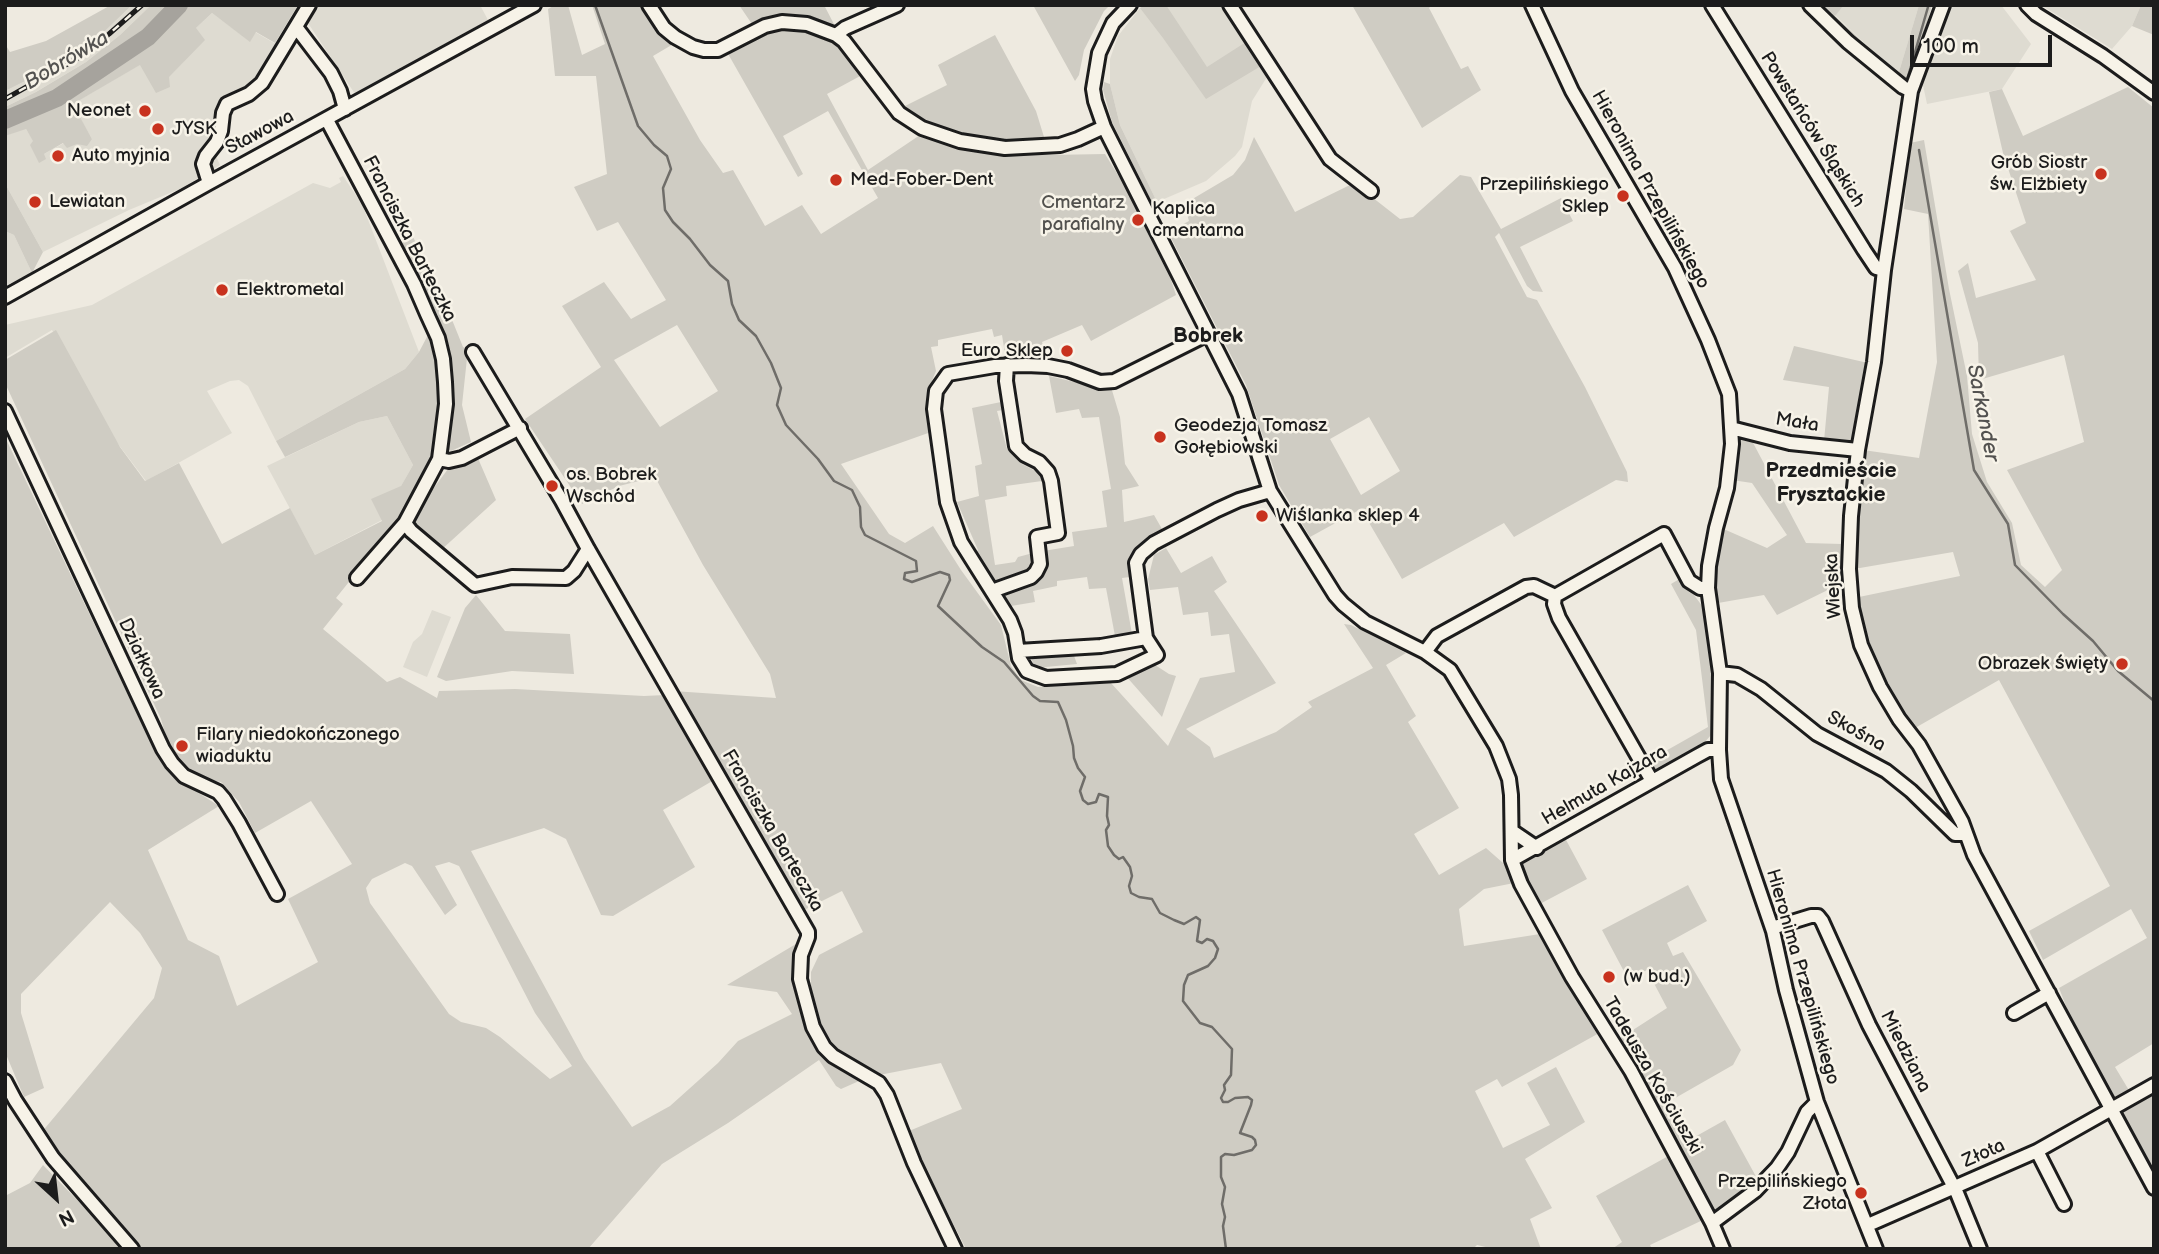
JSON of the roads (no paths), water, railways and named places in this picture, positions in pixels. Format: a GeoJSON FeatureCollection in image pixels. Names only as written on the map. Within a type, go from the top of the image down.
{"type":"FeatureCollection","features":[{"type":"Feature","properties":{"kind":"street"},"geometry":{"type":"LineString","coordinates":[[209,183],[202,164],[217,142],[227,104],[249,94],[262,83],[309,5]]}},
{"type":"Feature","properties":{"kind":"street","name":"Stawowa"},"geometry":{"type":"LineString","coordinates":[[5,297],[534,5]]}},
{"type":"Feature","properties":{"kind":"street"},"geometry":{"type":"LineString","coordinates":[[649,5],[664,28],[674,37],[704,50],[718,50],[758,29],[782,22],[807,24],[836,35],[844,41],[899,113],[922,128],[960,141],[1005,148],[1060,145],[1104,127]]}},
{"type":"Feature","properties":{"kind":"street"},"geometry":{"type":"LineString","coordinates":[[836,35],[845,28],[897,5]]}},
{"type":"Feature","properties":{"kind":"street","name":"Tadeusza Kościuszki"},"geometry":{"type":"LineString","coordinates":[[1130,5],[1113,23],[1099,53],[1093,89],[1104,127],[1245,409],[1270,491],[1335,595],[1365,622],[1425,652],[1450,670],[1496,746],[1509,779],[1512,860],[1521,884],[1547,933],[1631,1071],[1712,1223],[1723,1249]]}},
{"type":"Feature","properties":{"kind":"street"},"geometry":{"type":"LineString","coordinates":[[1230,5],[1330,159],[1371,191]]}},
{"type":"Feature","properties":{"kind":"street","name":"Hieronima Przepilińskiego"},"geometry":{"type":"LineString","coordinates":[[1532,5],[1572,92],[1675,268],[1729,394],[1732,444],[1727,488],[1711,553],[1708,588],[1720,673],[1721,779],[1772,928],[1817,1102],[1876,1249]]}},
{"type":"Feature","properties":{"kind":"street","name":"Powstańców Śląskich"},"geometry":{"type":"LineString","coordinates":[[1712,5],[1864,250],[1876,268],[1884,270]]}},
{"type":"Feature","properties":{"kind":"street"},"geometry":{"type":"LineString","coordinates":[[1810,5],[1848,42],[1911,91]]}},
{"type":"Feature","properties":{"kind":"street","name":"Wiejska"},"geometry":{"type":"LineString","coordinates":[[1943,5],[1911,91],[1884,270],[1874,362],[1858,450],[1851,516],[1849,569],[1852,608],[1865,654],[1880,687],[1919,745],[1962,822],[1973,855],[2154,1188]]}},
{"type":"Feature","properties":{"kind":"street"},"geometry":{"type":"LineString","coordinates":[[2027,5],[2036,14],[2103,56],[2154,93]]}},
{"type":"Feature","properties":{"kind":"street"},"geometry":{"type":"LineString","coordinates":[[296,27],[331,74],[345,109]]}},
{"type":"Feature","properties":{"kind":"street","name":"Franciszka Barteczka"},"geometry":{"type":"LineString","coordinates":[[327,120],[414,284],[438,338],[443,359],[446,404],[439,458]]}},
{"type":"Feature","properties":{"kind":"street"},"geometry":{"type":"LineString","coordinates":[[1864,250],[1888,244]]}},
{"type":"Feature","properties":{"kind":"street"},"geometry":{"type":"LineString","coordinates":[[1208,334],[1114,381],[1100,382],[1048,366],[1007,365],[948,374],[936,391],[934,410],[947,502],[961,542],[1010,620],[1019,658],[1027,671],[1046,678],[1117,674],[1157,655],[1146,638],[1136,563],[1141,554],[1154,543],[1217,510],[1270,491]]}},
{"type":"Feature","properties":{"kind":"street","name":"Franciszka Barteczka"},"geometry":{"type":"LineString","coordinates":[[473,352],[520,428],[808,932],[801,955],[800,979],[813,1027],[824,1047],[833,1056],[879,1083],[883,1089],[955,1249]]}},
{"type":"Feature","properties":{"kind":"street"},"geometry":{"type":"LineString","coordinates":[[992,591],[1031,577],[1040,564],[1037,537],[1058,533],[1048,471],[1016,446],[1006,381],[1007,365]]}},
{"type":"Feature","properties":{"kind":"street","name":"Działkowa"},"geometry":{"type":"LineString","coordinates":[[5,411],[163,749],[184,776],[218,792],[224,799],[277,894]]}},
{"type":"Feature","properties":{"kind":"street"},"geometry":{"type":"LineString","coordinates":[[357,578],[405,523],[439,458],[449,461],[462,458],[520,428]]}},
{"type":"Feature","properties":{"kind":"street","name":"Mała"},"geometry":{"type":"LineString","coordinates":[[1731,429],[1790,443],[1858,450]]}},
{"type":"Feature","properties":{"kind":"street"},"geometry":{"type":"LineString","coordinates":[[405,523],[475,585],[512,577],[566,578],[574,571],[588,549]]}},
{"type":"Feature","properties":{"kind":"street"},"geometry":{"type":"LineString","coordinates":[[1555,596],[1664,534],[1689,581],[1700,588],[1708,588]]}},
{"type":"Feature","properties":{"kind":"street"},"geometry":{"type":"LineString","coordinates":[[1425,652],[1437,636],[1526,587],[1534,586],[1555,596]]}},
{"type":"Feature","properties":{"kind":"street"},"geometry":{"type":"LineString","coordinates":[[1555,596],[1554,604],[1559,618],[1652,781]]}},
{"type":"Feature","properties":{"kind":"street"},"geometry":{"type":"LineString","coordinates":[[1018,651],[1101,646],[1146,638]]}},
{"type":"Feature","properties":{"kind":"street","name":"Skośna"},"geometry":{"type":"LineString","coordinates":[[1720,673],[1737,675],[1761,689],[1817,734],[1886,771],[1955,834],[1965,834]]}},
{"type":"Feature","properties":{"kind":"street","name":"Helmuta Kajzara"},"geometry":{"type":"LineString","coordinates":[[1512,860],[1709,750],[1719,750]]}},
{"type":"Feature","properties":{"kind":"street"},"geometry":{"type":"LineString","coordinates":[[1512,831],[1537,848]]}},
{"type":"Feature","properties":{"kind":"street","name":"Miedziana"},"geometry":{"type":"LineString","coordinates":[[1772,928],[1811,916],[1818,916],[1822,921],[1869,1025],[1954,1188],[1980,1249]]}},
{"type":"Feature","properties":{"kind":"street"},"geometry":{"type":"LineString","coordinates":[[2014,1013],[2049,993]]}},
{"type":"Feature","properties":{"kind":"street"},"geometry":{"type":"LineString","coordinates":[[5,1082],[53,1158],[132,1249]]}},
{"type":"Feature","properties":{"kind":"street"},"geometry":{"type":"LineString","coordinates":[[2113,1109],[2154,1085]]}},
{"type":"Feature","properties":{"kind":"street"},"geometry":{"type":"LineString","coordinates":[[1712,1223],[1755,1191],[1777,1168],[1788,1152],[1807,1112],[1817,1102]]}},
{"type":"Feature","properties":{"kind":"street","name":"Złota"},"geometry":{"type":"LineString","coordinates":[[1868,1226],[2037,1151],[2113,1109]]}},
{"type":"Feature","properties":{"kind":"street"},"geometry":{"type":"LineString","coordinates":[[2037,1151],[2064,1204]]}},
{"type":"Feature","properties":{"kind":"waterway","name":"Bobrówka"},"geometry":{"type":"LineString","coordinates":[[5,120],[57,98],[148,37],[179,5]]}},
{"type":"Feature","properties":{"kind":"waterway"},"geometry":{"type":"LineString","coordinates":[[595,5],[638,126],[667,156],[671,169],[663,188],[665,210],[710,265],[728,281],[732,304],[739,320],[756,336],[771,363],[781,388],[777,405],[786,425],[818,459],[834,481],[852,490],[860,507],[861,527],[865,535],[916,561],[917,571],[905,573],[904,579],[912,582],[940,572],[949,575],[950,580],[938,606],[982,647],[1004,662],[1033,696],[1040,701],[1058,702],[1066,720],[1074,758],[1085,777],[1080,791],[1083,800],[1088,804],[1096,802],[1099,794],[1108,797],[1108,846],[1119,859],[1123,857],[1130,867],[1131,893],[1152,899],[1160,913],[1184,924],[1196,917],[1200,920],[1197,941],[1213,941],[1218,949],[1208,966],[1188,975],[1183,1001],[1200,1023],[1212,1027],[1232,1049],[1231,1075],[1224,1085],[1221,1098],[1223,1102],[1248,1097],[1252,1100],[1240,1133],[1252,1137],[1256,1145],[1252,1150],[1221,1157],[1221,1177],[1225,1187],[1222,1204],[1226,1249]]}},
{"type":"Feature","properties":{"kind":"waterway","name":"Sarkander"},"geometry":{"type":"LineString","coordinates":[[1907,80],[1928,7]]}},
{"type":"Feature","properties":{"kind":"waterway","name":"Sarkander"},"geometry":{"type":"LineString","coordinates":[[1919,150],[1974,470],[2008,524],[2015,565],[2093,641],[2118,671],[2154,701]]}},
{"type":"Feature","properties":{"kind":"railway"},"geometry":{"type":"LineString","coordinates":[[5,99],[78,58],[142,5]]}},
{"type":"Feature","properties":{"kind":"place","name":"Neonet"},"geometry":{"type":"Point","coordinates":[145,111]}},
{"type":"Feature","properties":{"kind":"place","name":"JYSK"},"geometry":{"type":"Point","coordinates":[158,129]}},
{"type":"Feature","properties":{"kind":"place","name":"Auto myjnia"},"geometry":{"type":"Point","coordinates":[58,156]}},
{"type":"Feature","properties":{"kind":"place","name":"Grób Siostr św. Elżbiety"},"geometry":{"type":"Point","coordinates":[2101,174]}},
{"type":"Feature","properties":{"kind":"place","name":"Med-Fober-Dent"},"geometry":{"type":"Point","coordinates":[836,180]}},
{"type":"Feature","properties":{"kind":"place","name":"Przepilińskiego Sklep"},"geometry":{"type":"Point","coordinates":[1623,196]}},
{"type":"Feature","properties":{"kind":"place","name":"Lewiatan"},"geometry":{"type":"Point","coordinates":[35,202]}},
{"type":"Feature","properties":{"kind":"place","name":"Kaplica cmentarna"},"geometry":{"type":"Point","coordinates":[1138,220]}},
{"type":"Feature","properties":{"kind":"place","name":"Elektrometal"},"geometry":{"type":"Point","coordinates":[222,290]}},
{"type":"Feature","properties":{"kind":"place","name":"Euro Sklep"},"geometry":{"type":"Point","coordinates":[1067,351]}},
{"type":"Feature","properties":{"kind":"place","name":"Geodezja Tomasz Gołębiowski"},"geometry":{"type":"Point","coordinates":[1160,437]}},
{"type":"Feature","properties":{"kind":"place","name":"os. Bobrek Wschód"},"geometry":{"type":"Point","coordinates":[552,486]}},
{"type":"Feature","properties":{"kind":"place","name":"Wiślanka sklep 4"},"geometry":{"type":"Point","coordinates":[1262,516]}},
{"type":"Feature","properties":{"kind":"place","name":"Obrazek święty"},"geometry":{"type":"Point","coordinates":[2122,664]}},
{"type":"Feature","properties":{"kind":"place","name":"Filary niedokończonego wiaduktu"},"geometry":{"type":"Point","coordinates":[182,746]}},
{"type":"Feature","properties":{"kind":"place","name":"(w bud.)"},"geometry":{"type":"Point","coordinates":[1609,977]}},
{"type":"Feature","properties":{"kind":"place","name":"Przepilińskiego Złota"},"geometry":{"type":"Point","coordinates":[1861,1193]}},
{"type":"Feature","properties":{"kind":"district","name":"Bobrek"},"geometry":{"type":"Point","coordinates":[1208,337]}},
{"type":"Feature","properties":{"kind":"district","name":"Przedmieście Frysztackie"},"geometry":{"type":"Point","coordinates":[1831,484]}},
{"type":"Feature","properties":{"kind":"park label","name":"Cmentarz parafialny"},"geometry":{"type":"Point","coordinates":[1083,214]}}]}
